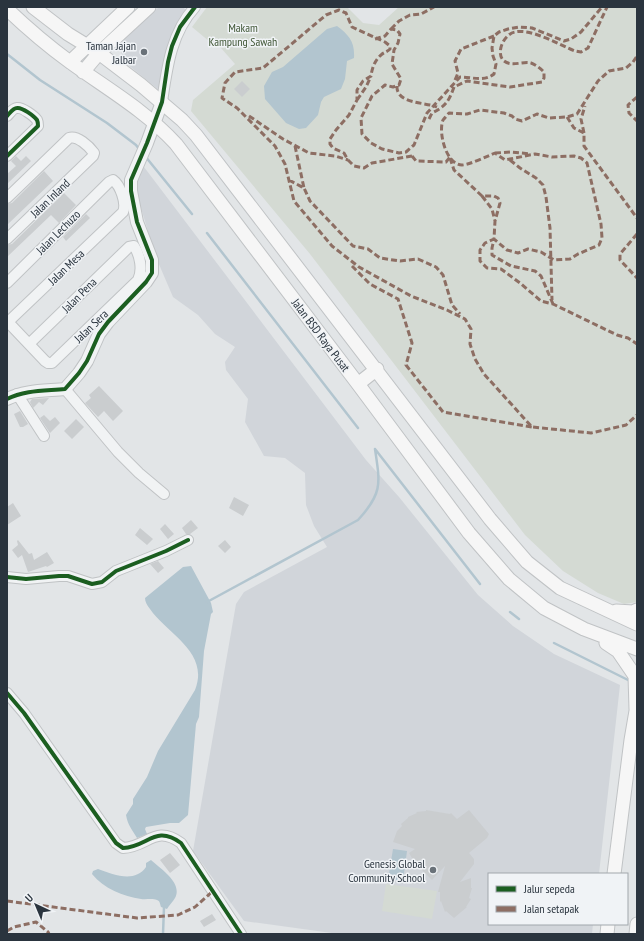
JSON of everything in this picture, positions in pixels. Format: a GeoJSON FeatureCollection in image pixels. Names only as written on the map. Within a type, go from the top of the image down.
{"type":"FeatureCollection","features":[{"type":"Feature","properties":{"kind":"main road","name":"Jalan BSD Raya Pusat"},"geometry":{"type":"LineString","coordinates":[[33,7],[68,34],[123,70],[162,102],[196,135],[377,369],[490,519],[527,562],[560,588],[637,624]]}},
{"type":"Feature","properties":{"kind":"main road"},"geometry":{"type":"LineString","coordinates":[[70,62],[86,45],[128,7]]}},
{"type":"Feature","properties":{"kind":"main road"},"geometry":{"type":"LineString","coordinates":[[83,72],[99,53],[149,7]]}},
{"type":"Feature","properties":{"kind":"main road","name":"Jalan BSD Raya Pusat"},"geometry":{"type":"LineString","coordinates":[[7,10],[43,42],[83,72],[125,100],[176,144],[469,533],[509,579],[544,608],[584,629],[637,649]]}},
{"type":"Feature","properties":{"kind":"main road"},"geometry":{"type":"LineString","coordinates":[[358,384],[377,369]]}},
{"type":"Feature","properties":{"kind":"main road"},"geometry":{"type":"LineString","coordinates":[[606,610],[625,612],[633,612],[637,610]]}},
{"type":"Feature","properties":{"kind":"main road"},"geometry":{"type":"LineString","coordinates":[[584,629],[618,651],[628,663],[635,676],[637,707],[630,740],[614,873]]}},
{"type":"Feature","properties":{"kind":"main road"},"geometry":{"type":"LineString","coordinates":[[636,934],[637,924]]}},
{"type":"Feature","properties":{"kind":"street"},"geometry":{"type":"LineString","coordinates":[[44,436],[12,396],[43,390],[65,389],[87,361],[103,328],[146,282],[152,273],[152,260],[137,222],[131,180],[147,143],[153,123],[162,102],[172,46],[180,27],[195,7]]}},
{"type":"Feature","properties":{"kind":"street"},"geometry":{"type":"LineString","coordinates":[[7,156],[38,126],[36,119],[22,109],[18,108],[10,113]]}},
{"type":"Feature","properties":{"kind":"street","name":"Jalan Inland"},"geometry":{"type":"LineString","coordinates":[[7,198],[68,138],[75,137],[93,150],[93,156],[7,239]]}},
{"type":"Feature","properties":{"kind":"street","name":"Jalan Mesa"},"geometry":{"type":"LineString","coordinates":[[7,322],[123,212],[125,207],[118,186],[113,180],[109,182]]}},
{"type":"Feature","properties":{"kind":"street","name":"Jalan Lechuzo"},"geometry":{"type":"LineString","coordinates":[[7,283],[109,182]]}},
{"type":"Feature","properties":{"kind":"street","name":"Jalan Sera"},"geometry":{"type":"LineString","coordinates":[[29,344],[45,361],[52,363],[132,286],[138,280],[141,273],[141,266],[136,249],[134,246],[129,246]]}},
{"type":"Feature","properties":{"kind":"street","name":"Jalan Pena"},"geometry":{"type":"LineString","coordinates":[[29,344],[129,246]]}},
{"type":"Feature","properties":{"kind":"street"},"geometry":{"type":"LineString","coordinates":[[7,322],[29,344]]}},
{"type":"Feature","properties":{"kind":"street"},"geometry":{"type":"LineString","coordinates":[[65,389],[118,452],[164,494]]}},
{"type":"Feature","properties":{"kind":"street"},"geometry":{"type":"LineString","coordinates":[[7,577],[26,579],[68,576],[96,584],[102,582],[116,571],[166,551],[188,540]]}},
{"type":"Feature","properties":{"kind":"street"},"geometry":{"type":"LineString","coordinates":[[7,693],[24,714],[116,843],[123,848],[131,848],[156,836],[164,835],[173,837],[180,844],[241,934]]}},
{"type":"Feature","properties":{"kind":"shaded area","name":"Taman Jajan Jalbar"},"geometry":{"type":"Polygon","coordinates":[[[159,7],[183,7],[188,12],[159,90],[127,64],[122,58],[121,48],[124,38],[159,7]]]}},
{"type":"Feature","properties":{"kind":"shaded area"},"geometry":{"type":"Polygon","coordinates":[[[144,167],[366,460],[399,497],[478,595],[513,626],[554,654],[620,685],[599,873],[488,873],[488,925],[593,925],[592,934],[339,934],[244,921],[193,851],[236,604],[244,592],[327,547],[314,526],[306,505],[305,473],[285,458],[264,456],[245,422],[248,399],[226,370],[225,362],[235,347],[215,334],[198,315],[173,297],[155,255],[136,191],[137,176],[144,167]]]}},
{"type":"Feature","properties":{"kind":"green space","name":"Makam Kampung Sawah"},"geometry":{"type":"Polygon","coordinates":[[[207,7],[347,7],[363,23],[379,25],[399,7],[637,7],[637,602],[624,604],[598,593],[563,571],[525,535],[310,254],[191,111],[193,100],[235,64],[221,48],[210,42],[192,27],[207,7]]]}},
{"type":"Feature","properties":{"kind":"green space"},"geometry":{"type":"Polygon","coordinates":[[[386,884],[437,891],[432,919],[382,911],[386,884]]]}},
{"type":"Feature","properties":{"kind":"water"},"geometry":{"type":"Polygon","coordinates":[[[337,26],[350,39],[354,52],[354,58],[347,61],[345,79],[341,89],[324,97],[321,102],[318,115],[306,128],[299,129],[286,123],[265,99],[264,86],[272,72],[283,67],[327,29],[337,26]]]}},
{"type":"Feature","properties":{"kind":"water"},"geometry":{"type":"Polygon","coordinates":[[[191,566],[211,603],[213,612],[211,614],[204,651],[199,717],[196,724],[188,815],[179,823],[146,827],[145,829],[147,834],[137,838],[129,825],[126,815],[133,804],[133,799],[147,777],[158,751],[195,690],[198,677],[197,665],[192,654],[157,618],[147,605],[145,598],[183,567],[191,566]]]}},
{"type":"Feature","properties":{"kind":"water"},"geometry":{"type":"Polygon","coordinates":[[[393,849],[407,851],[403,881],[388,879],[393,849]]]}},
{"type":"Feature","properties":{"kind":"water"},"geometry":{"type":"Polygon","coordinates":[[[151,860],[170,877],[176,887],[177,892],[175,898],[167,909],[161,907],[157,900],[134,898],[114,891],[102,884],[92,874],[93,871],[98,869],[117,875],[136,875],[146,867],[146,863],[151,860]]]}},
{"type":"Feature","properties":{"kind":"building"},"geometry":{"type":"Polygon","coordinates":[[[242,81],[250,89],[242,97],[234,89],[242,81]]]}},
{"type":"Feature","properties":{"kind":"building"},"geometry":{"type":"Polygon","coordinates":[[[16,156],[21,161],[26,156],[31,161],[7,184],[7,174],[16,166],[11,161],[16,156]]]}},
{"type":"Feature","properties":{"kind":"building"},"geometry":{"type":"Polygon","coordinates":[[[44,171],[53,181],[7,225],[7,204],[12,203],[44,171]]]}},
{"type":"Feature","properties":{"kind":"building"},"geometry":{"type":"Polygon","coordinates":[[[64,193],[76,205],[59,223],[51,215],[7,257],[7,245],[12,244],[64,193]]]}},
{"type":"Feature","properties":{"kind":"building"},"geometry":{"type":"Polygon","coordinates":[[[86,214],[90,218],[66,241],[63,237],[86,214]]]}},
{"type":"Feature","properties":{"kind":"building"},"geometry":{"type":"Polygon","coordinates":[[[99,386],[123,411],[113,421],[104,411],[98,417],[85,403],[91,398],[89,395],[99,386]]]}},
{"type":"Feature","properties":{"kind":"building"},"geometry":{"type":"Polygon","coordinates":[[[49,398],[43,405],[39,402],[33,408],[30,402],[32,399],[49,398]]]}},
{"type":"Feature","properties":{"kind":"building"},"geometry":{"type":"Polygon","coordinates":[[[20,411],[28,424],[23,427],[20,427],[14,414],[20,411]]]}},
{"type":"Feature","properties":{"kind":"building"},"geometry":{"type":"Polygon","coordinates":[[[44,415],[50,421],[55,417],[60,423],[50,433],[40,418],[44,415]]]}},
{"type":"Feature","properties":{"kind":"building"},"geometry":{"type":"Polygon","coordinates":[[[76,419],[84,427],[72,439],[64,431],[76,419]]]}},
{"type":"Feature","properties":{"kind":"building"},"geometry":{"type":"Polygon","coordinates":[[[234,497],[249,505],[243,516],[229,508],[234,497]]]}},
{"type":"Feature","properties":{"kind":"building"},"geometry":{"type":"Polygon","coordinates":[[[13,503],[21,516],[7,525],[7,507],[13,503]]]}},
{"type":"Feature","properties":{"kind":"building"},"geometry":{"type":"Polygon","coordinates":[[[191,520],[198,528],[190,534],[186,534],[182,528],[191,520]]]}},
{"type":"Feature","properties":{"kind":"building"},"geometry":{"type":"Polygon","coordinates":[[[165,524],[174,534],[168,539],[160,529],[165,524]]]}},
{"type":"Feature","properties":{"kind":"building"},"geometry":{"type":"Polygon","coordinates":[[[140,528],[153,539],[147,545],[135,535],[140,528]]]}},
{"type":"Feature","properties":{"kind":"building"},"geometry":{"type":"Polygon","coordinates":[[[18,540],[29,554],[32,553],[34,560],[47,552],[54,563],[47,567],[46,566],[28,572],[22,555],[18,558],[12,550],[18,545],[18,540]]]}},
{"type":"Feature","properties":{"kind":"building"},"geometry":{"type":"Polygon","coordinates":[[[225,540],[231,547],[225,553],[218,546],[225,540]]]}},
{"type":"Feature","properties":{"kind":"building"},"geometry":{"type":"Polygon","coordinates":[[[158,561],[164,568],[158,573],[150,564],[158,561]]]}},
{"type":"Feature","properties":{"kind":"building"},"geometry":{"type":"Polygon","coordinates":[[[426,810],[451,813],[457,819],[469,810],[489,834],[487,838],[469,853],[474,859],[474,864],[460,882],[471,878],[472,888],[469,898],[471,899],[467,907],[454,918],[446,911],[445,912],[441,901],[440,902],[440,892],[438,892],[445,866],[432,880],[415,863],[409,853],[415,849],[393,842],[397,831],[402,826],[401,824],[408,817],[417,813],[416,812],[426,810]]]}},
{"type":"Feature","properties":{"kind":"building"},"geometry":{"type":"Polygon","coordinates":[[[170,853],[180,865],[170,873],[160,860],[170,853]]]}},
{"type":"Feature","properties":{"kind":"building"},"geometry":{"type":"Polygon","coordinates":[[[212,914],[216,920],[204,927],[200,921],[212,914]]]}},
{"type":"Feature","properties":{"kind":"waterway"},"geometry":{"type":"LineString","coordinates":[[7,54],[40,80],[107,123],[136,145],[139,149]]}},
{"type":"Feature","properties":{"kind":"waterway"},"geometry":{"type":"LineString","coordinates":[[145,156],[192,214]]}},
{"type":"Feature","properties":{"kind":"waterway"},"geometry":{"type":"LineString","coordinates":[[207,233],[358,428]]}},
{"type":"Feature","properties":{"kind":"waterway"},"geometry":{"type":"LineString","coordinates":[[375,449],[480,584]]}},
{"type":"Feature","properties":{"kind":"waterway"},"geometry":{"type":"LineString","coordinates":[[207,602],[358,520],[372,502],[378,487],[378,471],[375,449]]}},
{"type":"Feature","properties":{"kind":"waterway"},"geometry":{"type":"LineString","coordinates":[[510,612],[519,619]]}},
{"type":"Feature","properties":{"kind":"waterway"},"geometry":{"type":"LineString","coordinates":[[554,643],[628,680]]}},
{"type":"Feature","properties":{"kind":"waterway"},"geometry":{"type":"LineString","coordinates":[[163,934],[164,907]]}},
{"type":"Feature","properties":{"kind":"marked path"},"geometry":{"type":"LineString","coordinates":[[391,29],[399,21],[410,15],[421,14],[434,7]]}},
{"type":"Feature","properties":{"kind":"marked path"},"geometry":{"type":"LineString","coordinates":[[375,39],[385,36],[391,29],[397,30],[400,34],[398,43],[394,50],[392,64],[401,79],[399,85],[393,87],[385,85],[372,96],[361,118],[362,134],[371,143],[382,149],[399,153],[406,152],[414,145],[427,113],[460,77],[486,78],[494,74],[496,64],[492,48],[494,36],[499,32],[519,27],[532,28],[564,41],[571,39],[581,32],[602,7]]}},
{"type":"Feature","properties":{"kind":"marked path"},"geometry":{"type":"LineString","coordinates":[[429,119],[432,113],[446,103],[454,87],[467,81],[510,87],[542,82],[544,72],[535,65],[531,63],[510,64],[501,58],[500,53],[502,44],[511,33],[522,31],[529,32],[575,51],[581,52],[588,48],[607,7]]}},
{"type":"Feature","properties":{"kind":"marked path"},"geometry":{"type":"LineString","coordinates":[[412,156],[372,163],[364,168],[354,166],[344,153],[333,148],[330,144],[330,139],[349,115],[357,100],[357,90],[363,81],[371,76],[377,59],[390,49],[390,46],[385,42],[352,27],[346,13],[339,10],[326,15],[263,68],[235,72],[225,83],[222,98],[237,108],[275,146],[285,164],[294,201],[332,246],[359,267],[411,296],[447,310],[465,319],[471,329],[470,344],[475,359],[484,374],[532,427],[591,433],[626,425],[637,415]]}},
{"type":"Feature","properties":{"kind":"marked path"},"geometry":{"type":"LineString","coordinates":[[455,80],[458,73],[455,61],[461,49],[494,36]]}},
{"type":"Feature","properties":{"kind":"marked path"},"geometry":{"type":"LineString","coordinates":[[553,304],[541,276],[535,271],[511,266],[492,255],[494,239],[507,250],[518,253],[528,249],[541,252],[554,260],[570,259],[599,245],[602,238],[601,224],[587,163],[581,158],[574,156],[552,157],[535,154],[505,160],[495,153],[469,164],[456,164],[448,154],[445,147],[442,132],[443,120],[449,113],[467,114],[480,110],[504,113],[522,121],[537,114],[549,118],[567,117],[577,114],[598,81],[609,71],[626,68],[637,56]]}},
{"type":"Feature","properties":{"kind":"marked path"},"geometry":{"type":"LineString","coordinates":[[357,100],[366,87],[371,76]]}},
{"type":"Feature","properties":{"kind":"marked path"},"geometry":{"type":"LineString","coordinates":[[397,86],[398,92],[406,99],[437,107]]}},
{"type":"Feature","properties":{"kind":"marked path"},"geometry":{"type":"LineString","coordinates":[[637,97],[628,105],[629,113],[637,121]]}},
{"type":"Feature","properties":{"kind":"marked path"},"geometry":{"type":"LineString","coordinates":[[584,133],[581,119],[585,106]]}},
{"type":"Feature","properties":{"kind":"marked path"},"geometry":{"type":"LineString","coordinates":[[249,116],[283,139],[309,153],[335,156],[348,160]]}},
{"type":"Feature","properties":{"kind":"marked path"},"geometry":{"type":"LineString","coordinates":[[567,117],[574,128],[584,133],[584,146],[637,218]]}},
{"type":"Feature","properties":{"kind":"marked path"},"geometry":{"type":"LineString","coordinates":[[295,146],[304,188]]}},
{"type":"Feature","properties":{"kind":"marked path"},"geometry":{"type":"LineString","coordinates":[[495,153],[511,152],[531,154]]}},
{"type":"Feature","properties":{"kind":"marked path"},"geometry":{"type":"LineString","coordinates":[[412,156],[416,161],[446,162],[450,157]]}},
{"type":"Feature","properties":{"kind":"marked path"},"geometry":{"type":"LineString","coordinates":[[450,158],[454,170],[482,196],[494,196],[498,198],[500,203],[495,221],[494,239],[485,243],[480,250],[480,261],[487,268],[501,269],[541,301],[553,304],[617,335],[628,338],[637,344]]}},
{"type":"Feature","properties":{"kind":"marked path"},"geometry":{"type":"LineString","coordinates":[[510,160],[536,178],[543,185],[550,228],[552,300]]}},
{"type":"Feature","properties":{"kind":"marked path"},"geometry":{"type":"LineString","coordinates":[[289,180],[304,188],[310,201],[353,246],[368,249],[380,258],[400,261],[418,259],[436,267],[443,275],[452,305],[460,314]]}},
{"type":"Feature","properties":{"kind":"marked path"},"geometry":{"type":"LineString","coordinates":[[482,196],[492,209],[495,221]]}},
{"type":"Feature","properties":{"kind":"marked path"},"geometry":{"type":"LineString","coordinates":[[637,234],[620,254],[620,260],[637,278]]}},
{"type":"Feature","properties":{"kind":"marked path"},"geometry":{"type":"LineString","coordinates":[[352,266],[370,284],[398,299],[412,343],[406,365],[443,412],[532,427]]}},
{"type":"Feature","properties":{"kind":"marked path"},"geometry":{"type":"LineString","coordinates":[[7,901],[137,918],[178,915],[195,907],[213,891]]}},
{"type":"Feature","properties":{"kind":"marked path"},"geometry":{"type":"LineString","coordinates":[[7,931],[14,927],[36,922],[49,934]]}},
{"type":"Feature","properties":{"kind":"cycle path"},"geometry":{"type":"LineString","coordinates":[[7,399],[28,392],[65,389],[87,361],[99,334],[108,322],[146,282],[152,273],[152,260],[137,222],[131,191],[131,180],[147,143],[162,102],[172,46],[180,27],[195,7]]}},
{"type":"Feature","properties":{"kind":"cycle path"},"geometry":{"type":"LineString","coordinates":[[7,116],[14,109],[19,108],[28,112],[38,121],[38,126],[7,156]]}},
{"type":"Feature","properties":{"kind":"cycle path"},"geometry":{"type":"LineString","coordinates":[[7,577],[26,579],[68,576],[92,584],[102,582],[116,571],[166,551],[188,540]]}},
{"type":"Feature","properties":{"kind":"cycle path"},"geometry":{"type":"LineString","coordinates":[[7,693],[24,713],[116,843],[123,848],[132,847],[158,836],[172,838],[181,843],[241,934]]}},
{"type":"Feature","properties":{"kind":"place","name":"Taman Jajan Jalbar"},"geometry":{"type":"Point","coordinates":[144,52]}},
{"type":"Feature","properties":{"kind":"place","name":"Genesis Global Community School"},"geometry":{"type":"Point","coordinates":[433,870]}}]}
